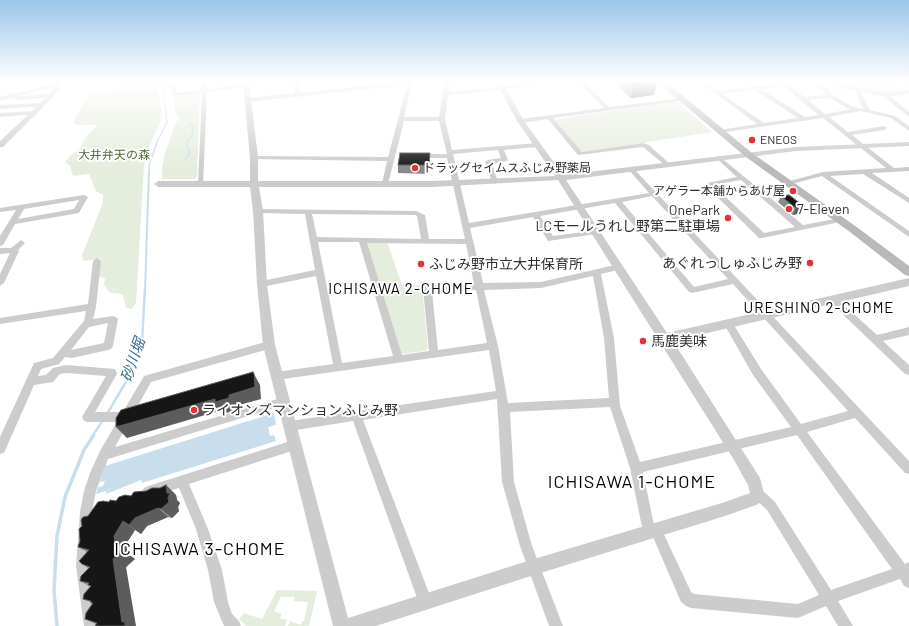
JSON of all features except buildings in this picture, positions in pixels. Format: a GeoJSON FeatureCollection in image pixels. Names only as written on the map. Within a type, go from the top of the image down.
{"type":"FeatureCollection","features":[{"type":"Feature","properties":{"kind":"main road"},"geometry":{"type":"LineString","coordinates":[[694,110],[749,155],[840,220],[909,272]]}},
{"type":"Feature","properties":{"kind":"street"},"geometry":{"type":"LineString","coordinates":[[0,145],[37,110]]}},
{"type":"Feature","properties":{"kind":"street"},"geometry":{"type":"LineString","coordinates":[[201,184],[203,110]]}},
{"type":"Feature","properties":{"kind":"street"},"geometry":{"type":"LineString","coordinates":[[249,110],[254,158],[254,184],[258,211],[262,284],[270,345],[276,376],[284,401],[294,445],[342,626]]}},
{"type":"Feature","properties":{"kind":"street"},"geometry":{"type":"LineString","coordinates":[[385,184],[394,157],[404,110]]}},
{"type":"Feature","properties":{"kind":"street"},"geometry":{"type":"LineString","coordinates":[[444,110],[442,120],[467,226],[502,394],[508,482],[526,546],[556,626]]}},
{"type":"Feature","properties":{"kind":"street"},"geometry":{"type":"LineString","coordinates":[[349,626],[534,567],[747,502],[756,497],[758,489],[733,445],[619,267],[515,110]]}},
{"type":"Feature","properties":{"kind":"street"},"geometry":{"type":"LineString","coordinates":[[521,121],[599,110]]}},
{"type":"Feature","properties":{"kind":"street"},"geometry":{"type":"LineString","coordinates":[[741,110],[762,125]]}},
{"type":"Feature","properties":{"kind":"street"},"geometry":{"type":"LineString","coordinates":[[790,110],[804,119]]}},
{"type":"Feature","properties":{"kind":"street"},"geometry":{"type":"LineString","coordinates":[[817,110],[891,169]]}},
{"type":"Feature","properties":{"kind":"street"},"geometry":{"type":"LineString","coordinates":[[720,132],[859,110]]}},
{"type":"Feature","properties":{"kind":"street"},"geometry":{"type":"LineString","coordinates":[[861,110],[893,117],[906,124],[909,129]]}},
{"type":"Feature","properties":{"kind":"street"},"geometry":{"type":"LineString","coordinates":[[0,115],[35,113]]}},
{"type":"Feature","properties":{"kind":"street"},"geometry":{"type":"LineString","coordinates":[[549,117],[580,154],[644,145],[668,165]]}},
{"type":"Feature","properties":{"kind":"street"},"geometry":{"type":"LineString","coordinates":[[402,119],[442,120]]}},
{"type":"Feature","properties":{"kind":"street"},"geometry":{"type":"LineString","coordinates":[[846,134],[884,128]]}},
{"type":"Feature","properties":{"kind":"street"},"geometry":{"type":"LineString","coordinates":[[158,184],[456,184],[495,182],[561,178],[796,149],[909,144]]}},
{"type":"Feature","properties":{"kind":"street"},"geometry":{"type":"LineString","coordinates":[[414,156],[450,154],[537,145]]}},
{"type":"Feature","properties":{"kind":"street"},"geometry":{"type":"LineString","coordinates":[[495,182],[488,162],[505,160],[500,148]]}},
{"type":"Feature","properties":{"kind":"street"},"geometry":{"type":"LineString","coordinates":[[254,158],[394,157]]}},
{"type":"Feature","properties":{"kind":"street"},"geometry":{"type":"LineString","coordinates":[[719,158],[800,227]]}},
{"type":"Feature","properties":{"kind":"street"},"geometry":{"type":"LineString","coordinates":[[788,183],[823,174],[909,169]]}},
{"type":"Feature","properties":{"kind":"street"},"geometry":{"type":"LineString","coordinates":[[632,170],[909,469]]}},
{"type":"Feature","properties":{"kind":"street"},"geometry":{"type":"LineString","coordinates":[[864,171],[909,201]]}},
{"type":"Feature","properties":{"kind":"street"},"geometry":{"type":"LineString","coordinates":[[823,174],[909,235]]}},
{"type":"Feature","properties":{"kind":"street"},"geometry":{"type":"LineString","coordinates":[[742,178],[708,185],[762,236],[840,220]]}},
{"type":"Feature","properties":{"kind":"street"},"geometry":{"type":"LineString","coordinates":[[467,226],[654,194]]}},
{"type":"Feature","properties":{"kind":"street"},"geometry":{"type":"LineString","coordinates":[[0,210],[84,197],[76,211],[13,222]]}},
{"type":"Feature","properties":{"kind":"street"},"geometry":{"type":"LineString","coordinates":[[617,200],[692,290],[735,281]]}},
{"type":"Feature","properties":{"kind":"street"},"geometry":{"type":"LineString","coordinates":[[0,243],[21,207]]}},
{"type":"Feature","properties":{"kind":"street"},"geometry":{"type":"LineString","coordinates":[[258,211],[419,214],[421,215],[425,241]]}},
{"type":"Feature","properties":{"kind":"street"},"geometry":{"type":"LineString","coordinates":[[308,212],[338,367]]}},
{"type":"Feature","properties":{"kind":"street"},"geometry":{"type":"LineString","coordinates":[[535,214],[551,239],[596,232]]}},
{"type":"Feature","properties":{"kind":"street"},"geometry":{"type":"LineString","coordinates":[[314,239],[470,242]]}},
{"type":"Feature","properties":{"kind":"street"},"geometry":{"type":"LineString","coordinates":[[362,240],[398,358]]}},
{"type":"Feature","properties":{"kind":"street"},"geometry":{"type":"LineString","coordinates":[[0,251],[13,250],[21,243]]}},
{"type":"Feature","properties":{"kind":"street"},"geometry":{"type":"LineString","coordinates":[[0,283],[15,251],[13,250]]}},
{"type":"Feature","properties":{"kind":"street"},"geometry":{"type":"LineString","coordinates":[[0,450],[38,366],[44,363],[56,361],[86,324],[92,307],[97,261]]}},
{"type":"Feature","properties":{"kind":"street"},"geometry":{"type":"LineString","coordinates":[[434,353],[427,288],[541,285],[619,267]]}},
{"type":"Feature","properties":{"kind":"street"},"geometry":{"type":"LineString","coordinates":[[262,284],[320,272]]}},
{"type":"Feature","properties":{"kind":"street"},"geometry":{"type":"LineString","coordinates":[[596,272],[609,338],[614,402],[636,468],[653,531],[686,597],[691,600],[798,611],[829,598],[907,574],[798,430],[757,372],[729,324]]}},
{"type":"Feature","properties":{"kind":"street"},"geometry":{"type":"LineString","coordinates":[[665,338],[909,282]]}},
{"type":"Feature","properties":{"kind":"street"},"geometry":{"type":"LineString","coordinates":[[833,300],[909,371]]}},
{"type":"Feature","properties":{"kind":"street"},"geometry":{"type":"LineString","coordinates":[[0,321],[92,307]]}},
{"type":"Feature","properties":{"kind":"street"},"geometry":{"type":"LineString","coordinates":[[64,353],[72,354],[108,346],[113,318],[86,324]]}},
{"type":"Feature","properties":{"kind":"street"},"geometry":{"type":"LineString","coordinates":[[875,339],[909,331]]}},
{"type":"Feature","properties":{"kind":"street"},"geometry":{"type":"LineString","coordinates":[[91,626],[83,566],[86,512],[94,479],[121,417],[148,379],[270,345]]}},
{"type":"Feature","properties":{"kind":"street"},"geometry":{"type":"LineString","coordinates":[[276,376],[493,346]]}},
{"type":"Feature","properties":{"kind":"street"},"geometry":{"type":"LineString","coordinates":[[30,381],[49,379],[57,371],[66,368],[111,372],[112,374],[87,417],[121,417]]}},
{"type":"Feature","properties":{"kind":"street"},"geometry":{"type":"LineString","coordinates":[[290,426],[502,394]]}},
{"type":"Feature","properties":{"kind":"street"},"geometry":{"type":"LineString","coordinates":[[104,455],[284,401]]}},
{"type":"Feature","properties":{"kind":"street"},"geometry":{"type":"LineString","coordinates":[[504,408],[614,402]]}},
{"type":"Feature","properties":{"kind":"street"},"geometry":{"type":"LineString","coordinates":[[636,468],[798,430],[858,413]]}},
{"type":"Feature","properties":{"kind":"street"},"geometry":{"type":"LineString","coordinates":[[357,416],[425,601]]}},
{"type":"Feature","properties":{"kind":"street"},"geometry":{"type":"LineString","coordinates":[[138,495],[294,445]]}},
{"type":"Feature","properties":{"kind":"street"},"geometry":{"type":"LineString","coordinates":[[182,481],[202,529],[215,570],[221,602],[227,619],[234,626]]}},
{"type":"Feature","properties":{"kind":"street"},"geometry":{"type":"LineString","coordinates":[[757,493],[771,506],[846,626]]}},
{"type":"Feature","properties":{"kind":"street"},"geometry":{"type":"LineString","coordinates":[[86,512],[101,508]]}},
{"type":"Feature","properties":{"kind":"green space","name":"大井弁天の森"},"geometry":{"type":"Polygon","coordinates":[[[80,110],[161,110],[161,120],[148,149],[144,166],[136,303],[132,309],[126,308],[123,295],[110,293],[104,285],[105,278],[99,277],[101,259],[83,261],[82,255],[103,203],[103,195],[96,191],[89,174],[73,176],[70,166],[65,162],[72,154],[81,148],[85,138],[97,125],[76,125],[73,122],[80,110]]]}},
{"type":"Feature","properties":{"kind":"green space"},"geometry":{"type":"Polygon","coordinates":[[[175,110],[199,110],[197,177],[194,179],[162,179],[162,167],[165,153],[176,122],[179,120],[178,115],[175,114],[175,110]]]}},
{"type":"Feature","properties":{"kind":"green space"},"geometry":{"type":"Polygon","coordinates":[[[618,110],[687,110],[712,132],[584,152],[581,151],[555,120],[618,110]]]}},
{"type":"Feature","properties":{"kind":"green space"},"geometry":{"type":"Polygon","coordinates":[[[368,242],[387,242],[402,285],[422,285],[428,348],[425,351],[400,354],[366,245],[368,242]]]}},
{"type":"Feature","properties":{"kind":"green space"},"geometry":{"type":"Polygon","coordinates":[[[277,590],[317,591],[309,626],[288,626],[290,621],[301,625],[302,621],[304,621],[308,602],[294,601],[294,597],[281,597],[274,611],[282,614],[280,618],[287,620],[285,626],[246,626],[239,619],[244,613],[262,619],[277,590]]]}},
{"type":"Feature","properties":{"kind":"water"},"geometry":{"type":"Polygon","coordinates":[[[274,413],[276,425],[268,427],[270,436],[274,435],[276,441],[142,483],[141,480],[106,494],[106,491],[96,494],[98,487],[103,486],[105,481],[100,482],[105,466],[274,413]]]}},
{"type":"Feature","properties":{"kind":"waterway","name":"砂川堀"},"geometry":{"type":"LineString","coordinates":[[149,172],[149,166],[157,142],[167,122],[166,110]]}},
{"type":"Feature","properties":{"kind":"waterway"},"geometry":{"type":"LineString","coordinates":[[185,159],[190,153],[186,143],[192,136],[193,126],[189,124]]}},
{"type":"Feature","properties":{"kind":"waterway","name":"砂川堀"},"geometry":{"type":"LineString","coordinates":[[145,289],[149,172]]}},
{"type":"Feature","properties":{"kind":"waterway","name":"砂川堀"},"geometry":{"type":"LineString","coordinates":[[107,414],[130,375],[142,342],[145,288]]}},
{"type":"Feature","properties":{"kind":"waterway","name":"砂川堀"},"geometry":{"type":"LineString","coordinates":[[92,437],[103,420]]}},
{"type":"Feature","properties":{"kind":"waterway","name":"砂川堀"},"geometry":{"type":"LineString","coordinates":[[57,626],[54,590],[57,536],[65,497],[84,450],[93,436]]}},
{"type":"Feature","properties":{"kind":"place","name":"ENEOS"},"geometry":{"type":"Point","coordinates":[752,140]}},
{"type":"Feature","properties":{"kind":"place","name":"ドラッグセイムスふじみ野薬局"},"geometry":{"type":"Point","coordinates":[415,168]}},
{"type":"Feature","properties":{"kind":"place","name":"アゲラー本舗からあげ屋"},"geometry":{"type":"Point","coordinates":[793,191]}},
{"type":"Feature","properties":{"kind":"place","name":"7-Eleven"},"geometry":{"type":"Point","coordinates":[789,209]}},
{"type":"Feature","properties":{"kind":"place","name":"OnePark LCモールうれし野第二駐車場"},"geometry":{"type":"Point","coordinates":[728,218]}},
{"type":"Feature","properties":{"kind":"place","name":"あぐれっしゅふじみ野"},"geometry":{"type":"Point","coordinates":[810,263]}},
{"type":"Feature","properties":{"kind":"place","name":"ふじみ野市立大井保育所"},"geometry":{"type":"Point","coordinates":[421,264]}},
{"type":"Feature","properties":{"kind":"place","name":"馬鹿美味"},"geometry":{"type":"Point","coordinates":[643,341]}},
{"type":"Feature","properties":{"kind":"place","name":"ライオンズマンションふじみ野"},"geometry":{"type":"Point","coordinates":[194,410]}},
{"type":"Feature","properties":{"kind":"district","name":"ICHISAWA 2-CHOME"},"geometry":{"type":"Point","coordinates":[401,289]}},
{"type":"Feature","properties":{"kind":"district","name":"URESHINO 2-CHOME"},"geometry":{"type":"Point","coordinates":[819,308]}},
{"type":"Feature","properties":{"kind":"district","name":"ICHISAWA 1-CHOME"},"geometry":{"type":"Point","coordinates":[632,482]}},
{"type":"Feature","properties":{"kind":"district","name":"ICHISAWA 3-CHOME"},"geometry":{"type":"Point","coordinates":[200,549]}}]}
